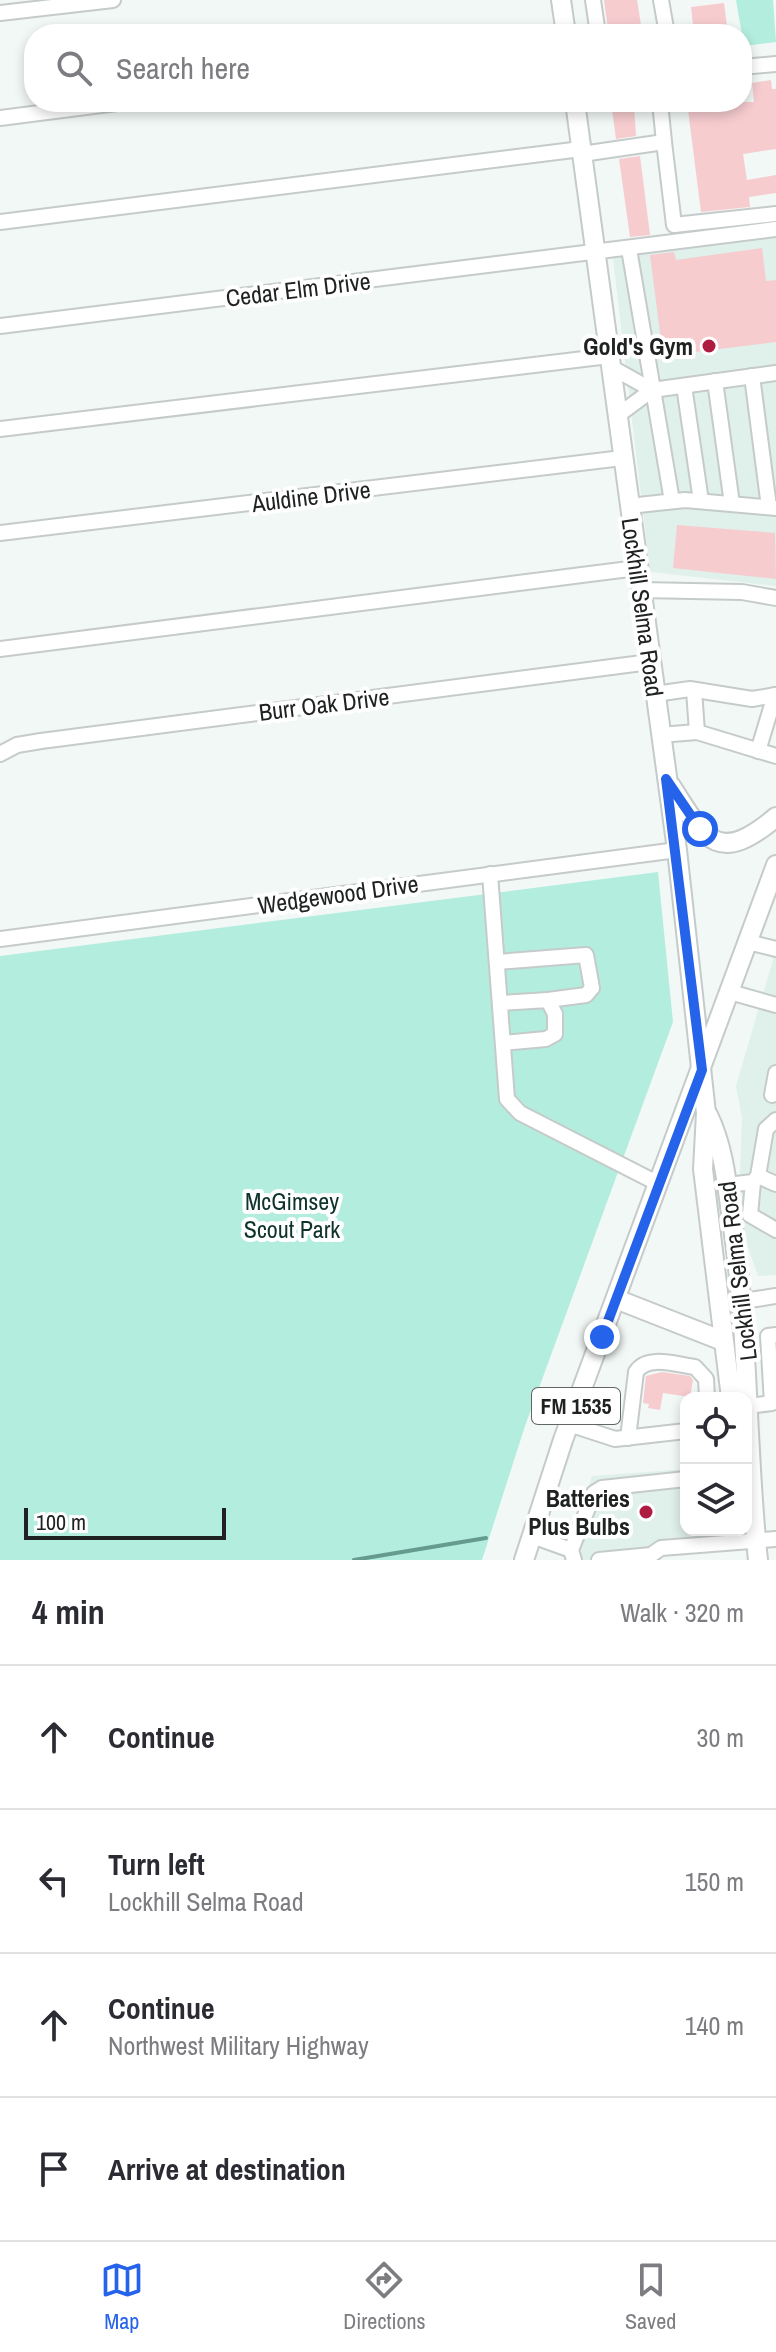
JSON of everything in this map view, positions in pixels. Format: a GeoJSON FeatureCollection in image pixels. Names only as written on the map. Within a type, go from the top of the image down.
{"type":"FeatureCollection","features":[{"type":"Feature","properties":{"kind":"main road"},"geometry":{"type":"LineString","coordinates":[[561,0],[565,24]]}},
{"type":"Feature","properties":{"kind":"main road","name":"Lockhill Selma Road"},"geometry":{"type":"LineString","coordinates":[[576,112],[677,850],[706,1113],[703,1169],[730,1392]]}},
{"type":"Feature","properties":{"kind":"main road"},"geometry":{"type":"LineString","coordinates":[[666,779],[700,829],[717,842],[742,842],[776,817]]}},
{"type":"Feature","properties":{"kind":"main road"},"geometry":{"type":"LineString","coordinates":[[723,1341],[616,1299],[748,942],[769,905],[776,865]]}},
{"type":"Feature","properties":{"kind":"main road","name":"Lockhill Selma Road"},"geometry":{"type":"LineString","coordinates":[[706,1113],[721,1142],[743,1301],[748,1392]]}},
{"type":"Feature","properties":{"kind":"main road"},"geometry":{"type":"LineString","coordinates":[[712,1240],[721,1254],[729,1291],[743,1301]]}},
{"type":"Feature","properties":{"kind":"main road","name":"FM 1535"},"geometry":{"type":"LineString","coordinates":[[524,1560],[569,1424],[616,1299]]}},
{"type":"Feature","properties":{"kind":"main road","name":"Lockhill Selma Road"},"geometry":{"type":"LineString","coordinates":[[752,1515],[758,1560]]}},
{"type":"Feature","properties":{"kind":"street"},"geometry":{"type":"LineString","coordinates":[[0,13],[113,0]]}},
{"type":"Feature","properties":{"kind":"street"},"geometry":{"type":"LineString","coordinates":[[593,0],[597,24]]}},
{"type":"Feature","properties":{"kind":"street"},"geometry":{"type":"LineString","coordinates":[[661,0],[665,24]]}},
{"type":"Feature","properties":{"kind":"street"},"geometry":{"type":"LineString","coordinates":[[752,66],[776,64]]}},
{"type":"Feature","properties":{"kind":"street"},"geometry":{"type":"LineString","coordinates":[[0,118],[47,112]]}},
{"type":"Feature","properties":{"kind":"street"},"geometry":{"type":"LineString","coordinates":[[661,112],[674,225],[776,214]]}},
{"type":"Feature","properties":{"kind":"street"},"geometry":{"type":"LineString","coordinates":[[0,222],[664,142]]}},
{"type":"Feature","properties":{"kind":"street","name":"Cedar Elm Drive"},"geometry":{"type":"LineString","coordinates":[[0,326],[776,229]]}},
{"type":"Feature","properties":{"kind":"street"},"geometry":{"type":"LineString","coordinates":[[629,249],[672,501]]}},
{"type":"Feature","properties":{"kind":"street"},"geometry":{"type":"LineString","coordinates":[[0,429],[610,362],[652,390]]}},
{"type":"Feature","properties":{"kind":"street"},"geometry":{"type":"LineString","coordinates":[[617,416],[652,390],[776,373]]}},
{"type":"Feature","properties":{"kind":"street"},"geometry":{"type":"LineString","coordinates":[[629,506],[701,501],[772,507],[752,376]]}},
{"type":"Feature","properties":{"kind":"street"},"geometry":{"type":"LineString","coordinates":[[715,381],[732,504]]}},
{"type":"Feature","properties":{"kind":"street"},"geometry":{"type":"LineString","coordinates":[[684,386],[701,501]]}},
{"type":"Feature","properties":{"kind":"street","name":"Auldine Drive"},"geometry":{"type":"LineString","coordinates":[[0,533],[622,458]]}},
{"type":"Feature","properties":{"kind":"street"},"geometry":{"type":"LineString","coordinates":[[0,649],[637,568]]}},
{"type":"Feature","properties":{"kind":"street"},"geometry":{"type":"LineString","coordinates":[[640,590],[742,592],[776,598]]}},
{"type":"Feature","properties":{"kind":"street","name":"Burr Oak Drive"},"geometry":{"type":"LineString","coordinates":[[0,754],[17,745],[41,741],[650,662]]}},
{"type":"Feature","properties":{"kind":"street"},"geometry":{"type":"LineString","coordinates":[[694,690],[697,732]]}},
{"type":"Feature","properties":{"kind":"street"},"geometry":{"type":"LineString","coordinates":[[655,694],[694,690],[752,699],[776,695],[758,751]]}},
{"type":"Feature","properties":{"kind":"street"},"geometry":{"type":"LineString","coordinates":[[660,735],[697,732],[776,756]]}},
{"type":"Feature","properties":{"kind":"street","name":"Wedgewood Drive"},"geometry":{"type":"LineString","coordinates":[[0,939],[677,850]]}},
{"type":"Feature","properties":{"kind":"street"},"geometry":{"type":"LineString","coordinates":[[490,874],[507,1099],[520,1113],[659,1184]]}},
{"type":"Feature","properties":{"kind":"street"},"geometry":{"type":"LineString","coordinates":[[748,942],[776,949]]}},
{"type":"Feature","properties":{"kind":"street"},"geometry":{"type":"LineString","coordinates":[[497,962],[586,955],[592,988],[586,995],[501,1003]]}},
{"type":"Feature","properties":{"kind":"street"},"geometry":{"type":"LineString","coordinates":[[730,992],[776,1005]]}},
{"type":"Feature","properties":{"kind":"street"},"geometry":{"type":"LineString","coordinates":[[503,1043],[546,1039],[555,1034],[555,1014],[548,1000]]}},
{"type":"Feature","properties":{"kind":"street"},"geometry":{"type":"LineString","coordinates":[[772,1095],[776,1073]]}},
{"type":"Feature","properties":{"kind":"street"},"geometry":{"type":"LineString","coordinates":[[776,1120],[766,1129],[750,1215],[776,1230]]}},
{"type":"Feature","properties":{"kind":"street"},"geometry":{"type":"LineString","coordinates":[[727,1185],[756,1179],[776,1184]]}},
{"type":"Feature","properties":{"kind":"street"},"geometry":{"type":"LineString","coordinates":[[743,1301],[776,1296]]}},
{"type":"Feature","properties":{"kind":"street"},"geometry":{"type":"LineString","coordinates":[[752,1406],[774,1403],[768,1336],[776,1335]]}},
{"type":"Feature","properties":{"kind":"street"},"geometry":{"type":"LineString","coordinates":[[628,1438],[636,1372],[640,1366],[648,1362],[695,1367],[706,1379],[707,1392]]}},
{"type":"Feature","properties":{"kind":"street"},"geometry":{"type":"LineString","coordinates":[[569,1424],[615,1439],[680,1432]]}},
{"type":"Feature","properties":{"kind":"street"},"geometry":{"type":"LineString","coordinates":[[532,1536],[573,1555],[594,1493],[602,1488],[680,1480]]}},
{"type":"Feature","properties":{"kind":"street"},"geometry":{"type":"LineString","coordinates":[[599,1560],[727,1536]]}},
{"type":"Feature","properties":{"kind":"street"},"geometry":{"type":"LineString","coordinates":[[740,1536],[776,1539]]}},
{"type":"Feature","properties":{"kind":"shaded area"},"geometry":{"type":"Polygon","coordinates":[[[776,225],[776,586],[650,572],[612,250],[776,225]]]}},
{"type":"Feature","properties":{"kind":"shaded area"},"geometry":{"type":"Polygon","coordinates":[[[776,949],[776,1275],[758,1276],[746,1242],[740,1174],[742,1118],[736,1086],[776,949]]]}},
{"type":"Feature","properties":{"kind":"shaded area"},"geometry":{"type":"Polygon","coordinates":[[[680,1469],[680,1536],[735,1536],[736,1545],[623,1560],[564,1560],[592,1476],[680,1469]]]}},
{"type":"Feature","properties":{"kind":"green space"},"geometry":{"type":"Polygon","coordinates":[[[736,0],[773,0],[776,42],[752,45],[752,24],[740,24],[736,0]]]}},
{"type":"Feature","properties":{"kind":"green space","name":"McGimsey Scout Park"},"geometry":{"type":"Polygon","coordinates":[[[658,872],[673,1022],[525,1426],[482,1560],[0,1560],[0,956],[658,872]]]}},
{"type":"Feature","properties":{"kind":"building"},"geometry":{"type":"Polygon","coordinates":[[[604,0],[637,0],[641,24],[607,24],[604,0]]]}},
{"type":"Feature","properties":{"kind":"building"},"geometry":{"type":"Polygon","coordinates":[[[724,3],[727,24],[693,24],[691,7],[724,3]]]}},
{"type":"Feature","properties":{"kind":"building"},"geometry":{"type":"Polygon","coordinates":[[[771,80],[772,89],[776,89],[776,149],[743,154],[747,180],[776,175],[776,193],[749,197],[750,207],[701,212],[688,112],[752,112],[752,83],[771,80]]]}},
{"type":"Feature","properties":{"kind":"building"},"geometry":{"type":"Polygon","coordinates":[[[612,112],[634,112],[636,136],[616,139],[612,112]]]}},
{"type":"Feature","properties":{"kind":"building"},"geometry":{"type":"Polygon","coordinates":[[[640,156],[650,235],[630,237],[619,159],[640,156]]]}},
{"type":"Feature","properties":{"kind":"building"},"geometry":{"type":"Polygon","coordinates":[[[762,248],[766,281],[776,280],[776,342],[663,356],[650,255],[674,252],[676,260],[762,248]]]}},
{"type":"Feature","properties":{"kind":"building"},"geometry":{"type":"Polygon","coordinates":[[[677,525],[775,533],[776,579],[673,568],[677,525]]]}},
{"type":"Feature","properties":{"kind":"building"},"geometry":{"type":"Polygon","coordinates":[[[662,1372],[690,1376],[693,1380],[691,1392],[680,1392],[680,1396],[663,1393],[660,1410],[648,1408],[649,1404],[643,1403],[646,1376],[662,1372]]]}},
{"type":"Feature","properties":{"kind":"waterway"},"geometry":{"type":"LineString","coordinates":[[354,1560],[486,1538]]}},
{"type":"Feature","properties":{"kind":"place","name":"Gold's Gym"},"geometry":{"type":"Point","coordinates":[709,346]}},
{"type":"Feature","properties":{"kind":"place","name":"Batteries Plus Bulbs"},"geometry":{"type":"Point","coordinates":[646,1512]}},
{"type":"Feature","properties":{"kind":"route"},"geometry":{"type":"LineString","coordinates":[[602,1337],[702,1070],[666,779],[700,829]]}}]}
